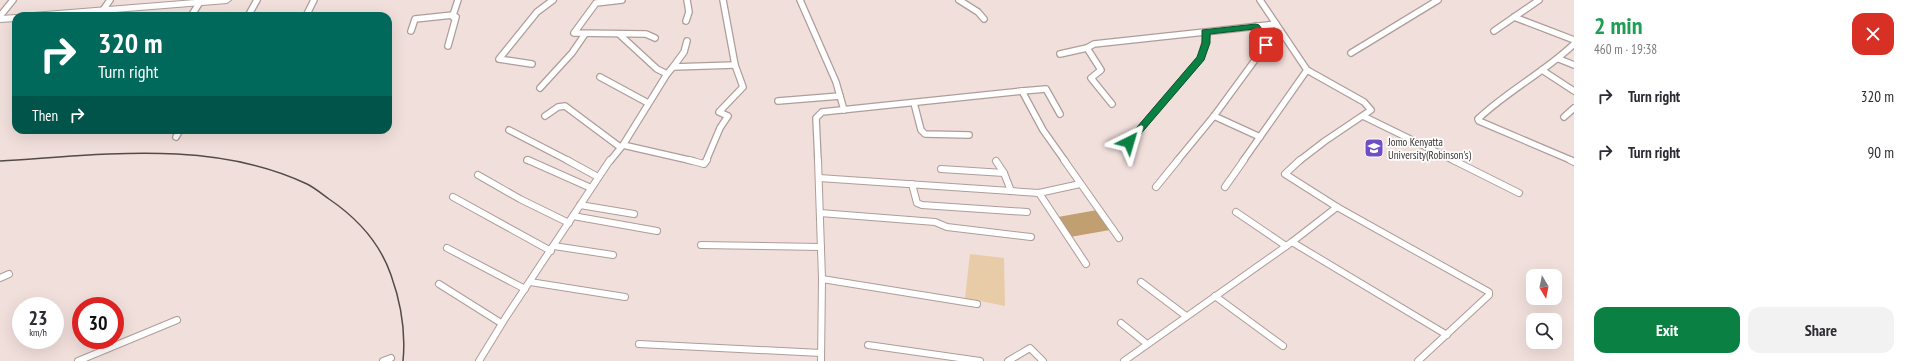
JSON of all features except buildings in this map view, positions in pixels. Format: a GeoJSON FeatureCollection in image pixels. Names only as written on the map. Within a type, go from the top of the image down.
{"type":"FeatureCollection","features":[{"type":"Feature","properties":{"kind":"highway"},"geometry":{"type":"LineString","coordinates":[[88,12],[164,3],[227,0]]}},
{"type":"Feature","properties":{"kind":"highway"},"geometry":{"type":"LineString","coordinates":[[0,18],[12,18]]}},
{"type":"Feature","properties":{"kind":"street"},"geometry":{"type":"LineString","coordinates":[[0,18],[13,0]]}},
{"type":"Feature","properties":{"kind":"street"},"geometry":{"type":"LineString","coordinates":[[103,10],[110,0]]}},
{"type":"Feature","properties":{"kind":"street"},"geometry":{"type":"LineString","coordinates":[[250,12],[257,0]]}},
{"type":"Feature","properties":{"kind":"street"},"geometry":{"type":"LineString","coordinates":[[308,12],[314,0]]}},
{"type":"Feature","properties":{"kind":"street"},"geometry":{"type":"LineString","coordinates":[[453,14],[458,0]]}},
{"type":"Feature","properties":{"kind":"street"},"geometry":{"type":"LineString","coordinates":[[532,64],[499,58],[537,12],[553,0]]}},
{"type":"Feature","properties":{"kind":"street"},"geometry":{"type":"LineString","coordinates":[[622,0],[600,2],[592,6],[574,30],[574,33],[651,35],[655,38]]}},
{"type":"Feature","properties":{"kind":"street"},"geometry":{"type":"LineString","coordinates":[[686,0],[689,12],[686,17],[686,21]]}},
{"type":"Feature","properties":{"kind":"street"},"geometry":{"type":"LineString","coordinates":[[545,116],[558,107],[565,106],[622,146],[704,164],[713,149],[718,132],[728,116],[719,112],[743,88],[735,65],[723,0]]}},
{"type":"Feature","properties":{"kind":"street"},"geometry":{"type":"LineString","coordinates":[[800,0],[840,96],[844,110]]}},
{"type":"Feature","properties":{"kind":"street"},"geometry":{"type":"LineString","coordinates":[[959,0],[978,12],[984,19]]}},
{"type":"Feature","properties":{"kind":"street"},"geometry":{"type":"LineString","coordinates":[[1260,0],[1307,70],[1370,107],[1371,110],[1325,141],[1288,169],[1285,174],[1337,207],[1487,290],[1489,295],[1418,361]]}},
{"type":"Feature","properties":{"kind":"street"},"geometry":{"type":"LineString","coordinates":[[1351,53],[1438,0]]}},
{"type":"Feature","properties":{"kind":"street"},"geometry":{"type":"LineString","coordinates":[[1494,31],[1539,0]]}},
{"type":"Feature","properties":{"kind":"street"},"geometry":{"type":"LineString","coordinates":[[194,12],[200,2]]}},
{"type":"Feature","properties":{"kind":"street"},"geometry":{"type":"LineString","coordinates":[[411,31],[415,19],[453,14]]}},
{"type":"Feature","properties":{"kind":"street"},"geometry":{"type":"LineString","coordinates":[[448,46],[456,17],[453,17],[453,14]]}},
{"type":"Feature","properties":{"kind":"street"},"geometry":{"type":"LineString","coordinates":[[1514,17],[1574,40]]}},
{"type":"Feature","properties":{"kind":"street"},"geometry":{"type":"LineString","coordinates":[[1060,54],[1087,48],[1094,44],[1276,24]]}},
{"type":"Feature","properties":{"kind":"street"},"geometry":{"type":"LineString","coordinates":[[1156,188],[1214,116],[1266,45],[1266,40],[1256,26]]}},
{"type":"Feature","properties":{"kind":"street"},"geometry":{"type":"LineString","coordinates":[[1129,142],[1201,58],[1206,43],[1207,35],[1205,32]]}},
{"type":"Feature","properties":{"kind":"street"},"geometry":{"type":"LineString","coordinates":[[540,88],[572,53],[585,34]]}},
{"type":"Feature","properties":{"kind":"street"},"geometry":{"type":"LineString","coordinates":[[619,34],[657,69],[667,74]]}},
{"type":"Feature","properties":{"kind":"street"},"geometry":{"type":"LineString","coordinates":[[479,361],[501,323],[553,248],[598,177],[622,146],[667,74],[684,52],[687,40]]}},
{"type":"Feature","properties":{"kind":"street"},"geometry":{"type":"LineString","coordinates":[[1574,44],[1559,59],[1489,108],[1478,119],[1479,121],[1574,162]]}},
{"type":"Feature","properties":{"kind":"street"},"geometry":{"type":"LineString","coordinates":[[1087,48],[1101,70],[1091,78],[1112,104]]}},
{"type":"Feature","properties":{"kind":"street"},"geometry":{"type":"LineString","coordinates":[[1559,59],[1574,65]]}},
{"type":"Feature","properties":{"kind":"street"},"geometry":{"type":"LineString","coordinates":[[673,67],[735,65]]}},
{"type":"Feature","properties":{"kind":"street"},"geometry":{"type":"LineString","coordinates":[[1225,187],[1307,70]]}},
{"type":"Feature","properties":{"kind":"street"},"geometry":{"type":"LineString","coordinates":[[1542,70],[1574,91]]}},
{"type":"Feature","properties":{"kind":"street"},"geometry":{"type":"LineString","coordinates":[[600,77],[648,103]]}},
{"type":"Feature","properties":{"kind":"street"},"geometry":{"type":"LineString","coordinates":[[639,344],[821,357],[822,279],[816,118],[822,112],[914,104],[1046,89],[1060,114]]}},
{"type":"Feature","properties":{"kind":"street"},"geometry":{"type":"LineString","coordinates":[[1022,91],[1043,130],[1119,238]]}},
{"type":"Feature","properties":{"kind":"street"},"geometry":{"type":"LineString","coordinates":[[778,101],[840,96]]}},
{"type":"Feature","properties":{"kind":"street"},"geometry":{"type":"LineString","coordinates":[[914,104],[921,130],[925,134],[969,135]]}},
{"type":"Feature","properties":{"kind":"street"},"geometry":{"type":"LineString","coordinates":[[1564,117],[1574,108]]}},
{"type":"Feature","properties":{"kind":"street"},"geometry":{"type":"LineString","coordinates":[[1214,116],[1260,137]]}},
{"type":"Feature","properties":{"kind":"street"},"geometry":{"type":"LineString","coordinates":[[1363,116],[1418,145],[1519,193]]}},
{"type":"Feature","properties":{"kind":"street"},"geometry":{"type":"LineString","coordinates":[[509,130],[598,177]]}},
{"type":"Feature","properties":{"kind":"street"},"geometry":{"type":"LineString","coordinates":[[528,160],[591,188]]}},
{"type":"Feature","properties":{"kind":"street"},"geometry":{"type":"LineString","coordinates":[[996,161],[1004,173],[1011,191]]}},
{"type":"Feature","properties":{"kind":"street"},"geometry":{"type":"LineString","coordinates":[[941,169],[1004,173]]}},
{"type":"Feature","properties":{"kind":"street"},"geometry":{"type":"LineString","coordinates":[[478,175],[520,199],[569,223]]}},
{"type":"Feature","properties":{"kind":"street"},"geometry":{"type":"LineString","coordinates":[[819,178],[1039,193],[1063,190],[1080,184]]}},
{"type":"Feature","properties":{"kind":"street"},"geometry":{"type":"LineString","coordinates":[[912,184],[917,203],[922,205],[1027,212]]}},
{"type":"Feature","properties":{"kind":"street"},"geometry":{"type":"LineString","coordinates":[[1039,193],[1086,264]]}},
{"type":"Feature","properties":{"kind":"street"},"geometry":{"type":"LineString","coordinates":[[453,197],[553,248],[613,255]]}},
{"type":"Feature","properties":{"kind":"street"},"geometry":{"type":"LineString","coordinates":[[580,205],[634,214]]}},
{"type":"Feature","properties":{"kind":"street"},"geometry":{"type":"LineString","coordinates":[[1124,361],[1292,242],[1337,207]]}},
{"type":"Feature","properties":{"kind":"street"},"geometry":{"type":"LineString","coordinates":[[1236,212],[1286,246]]}},
{"type":"Feature","properties":{"kind":"street"},"geometry":{"type":"LineString","coordinates":[[820,213],[935,222],[947,227],[1030,237]]}},
{"type":"Feature","properties":{"kind":"street"},"geometry":{"type":"LineString","coordinates":[[573,216],[657,231]]}},
{"type":"Feature","properties":{"kind":"street"},"geometry":{"type":"LineString","coordinates":[[1292,242],[1447,334]]}},
{"type":"Feature","properties":{"kind":"street"},"geometry":{"type":"LineString","coordinates":[[701,245],[821,248]]}},
{"type":"Feature","properties":{"kind":"street"},"geometry":{"type":"LineString","coordinates":[[447,248],[525,289]]}},
{"type":"Feature","properties":{"kind":"street"},"geometry":{"type":"LineString","coordinates":[[0,278],[9,274]]}},
{"type":"Feature","properties":{"kind":"street"},"geometry":{"type":"LineString","coordinates":[[822,279],[977,304]]}},
{"type":"Feature","properties":{"kind":"street"},"geometry":{"type":"LineString","coordinates":[[530,282],[624,297]]}},
{"type":"Feature","properties":{"kind":"street"},"geometry":{"type":"LineString","coordinates":[[1141,282],[1186,316]]}},
{"type":"Feature","properties":{"kind":"street"},"geometry":{"type":"LineString","coordinates":[[439,284],[501,323]]}},
{"type":"Feature","properties":{"kind":"street"},"geometry":{"type":"LineString","coordinates":[[1214,296],[1283,346]]}},
{"type":"Feature","properties":{"kind":"street"},"geometry":{"type":"LineString","coordinates":[[78,361],[177,320]]}},
{"type":"Feature","properties":{"kind":"street"},"geometry":{"type":"LineString","coordinates":[[1121,323],[1147,344]]}},
{"type":"Feature","properties":{"kind":"street"},"geometry":{"type":"LineString","coordinates":[[868,345],[980,361]]}},
{"type":"Feature","properties":{"kind":"street"},"geometry":{"type":"LineString","coordinates":[[1008,361],[1030,348],[1043,361]]}},
{"type":"Feature","properties":{"kind":"street"},"geometry":{"type":"LineString","coordinates":[[383,361],[391,358]]}},
{"type":"Feature","properties":{"kind":"shaded area"},"geometry":{"type":"Polygon","coordinates":[[[1097,210],[1110,230],[1070,237],[1058,217],[1097,210]]]}},
{"type":"Feature","properties":{"kind":"shaded area"},"geometry":{"type":"Polygon","coordinates":[[[970,254],[1004,258],[1005,306],[965,298],[970,254]]]}},
{"type":"Feature","properties":{"kind":"railway"},"geometry":{"type":"LineString","coordinates":[[0,161],[116,154],[156,153],[195,155],[233,161],[271,170],[307,184],[349,214],[366,232],[381,252],[398,296],[404,339],[403,361]]}},
{"type":"Feature","properties":{"kind":"place","name":"Jomo Kenyatta University(Robinson's)"},"geometry":{"type":"Point","coordinates":[1374,148]}},
{"type":"Feature","properties":{"kind":"route"},"geometry":{"type":"LineString","coordinates":[[1129,142],[1201,58],[1206,43],[1207,35],[1205,32],[1256,26],[1266,40],[1266,45]]}}]}
